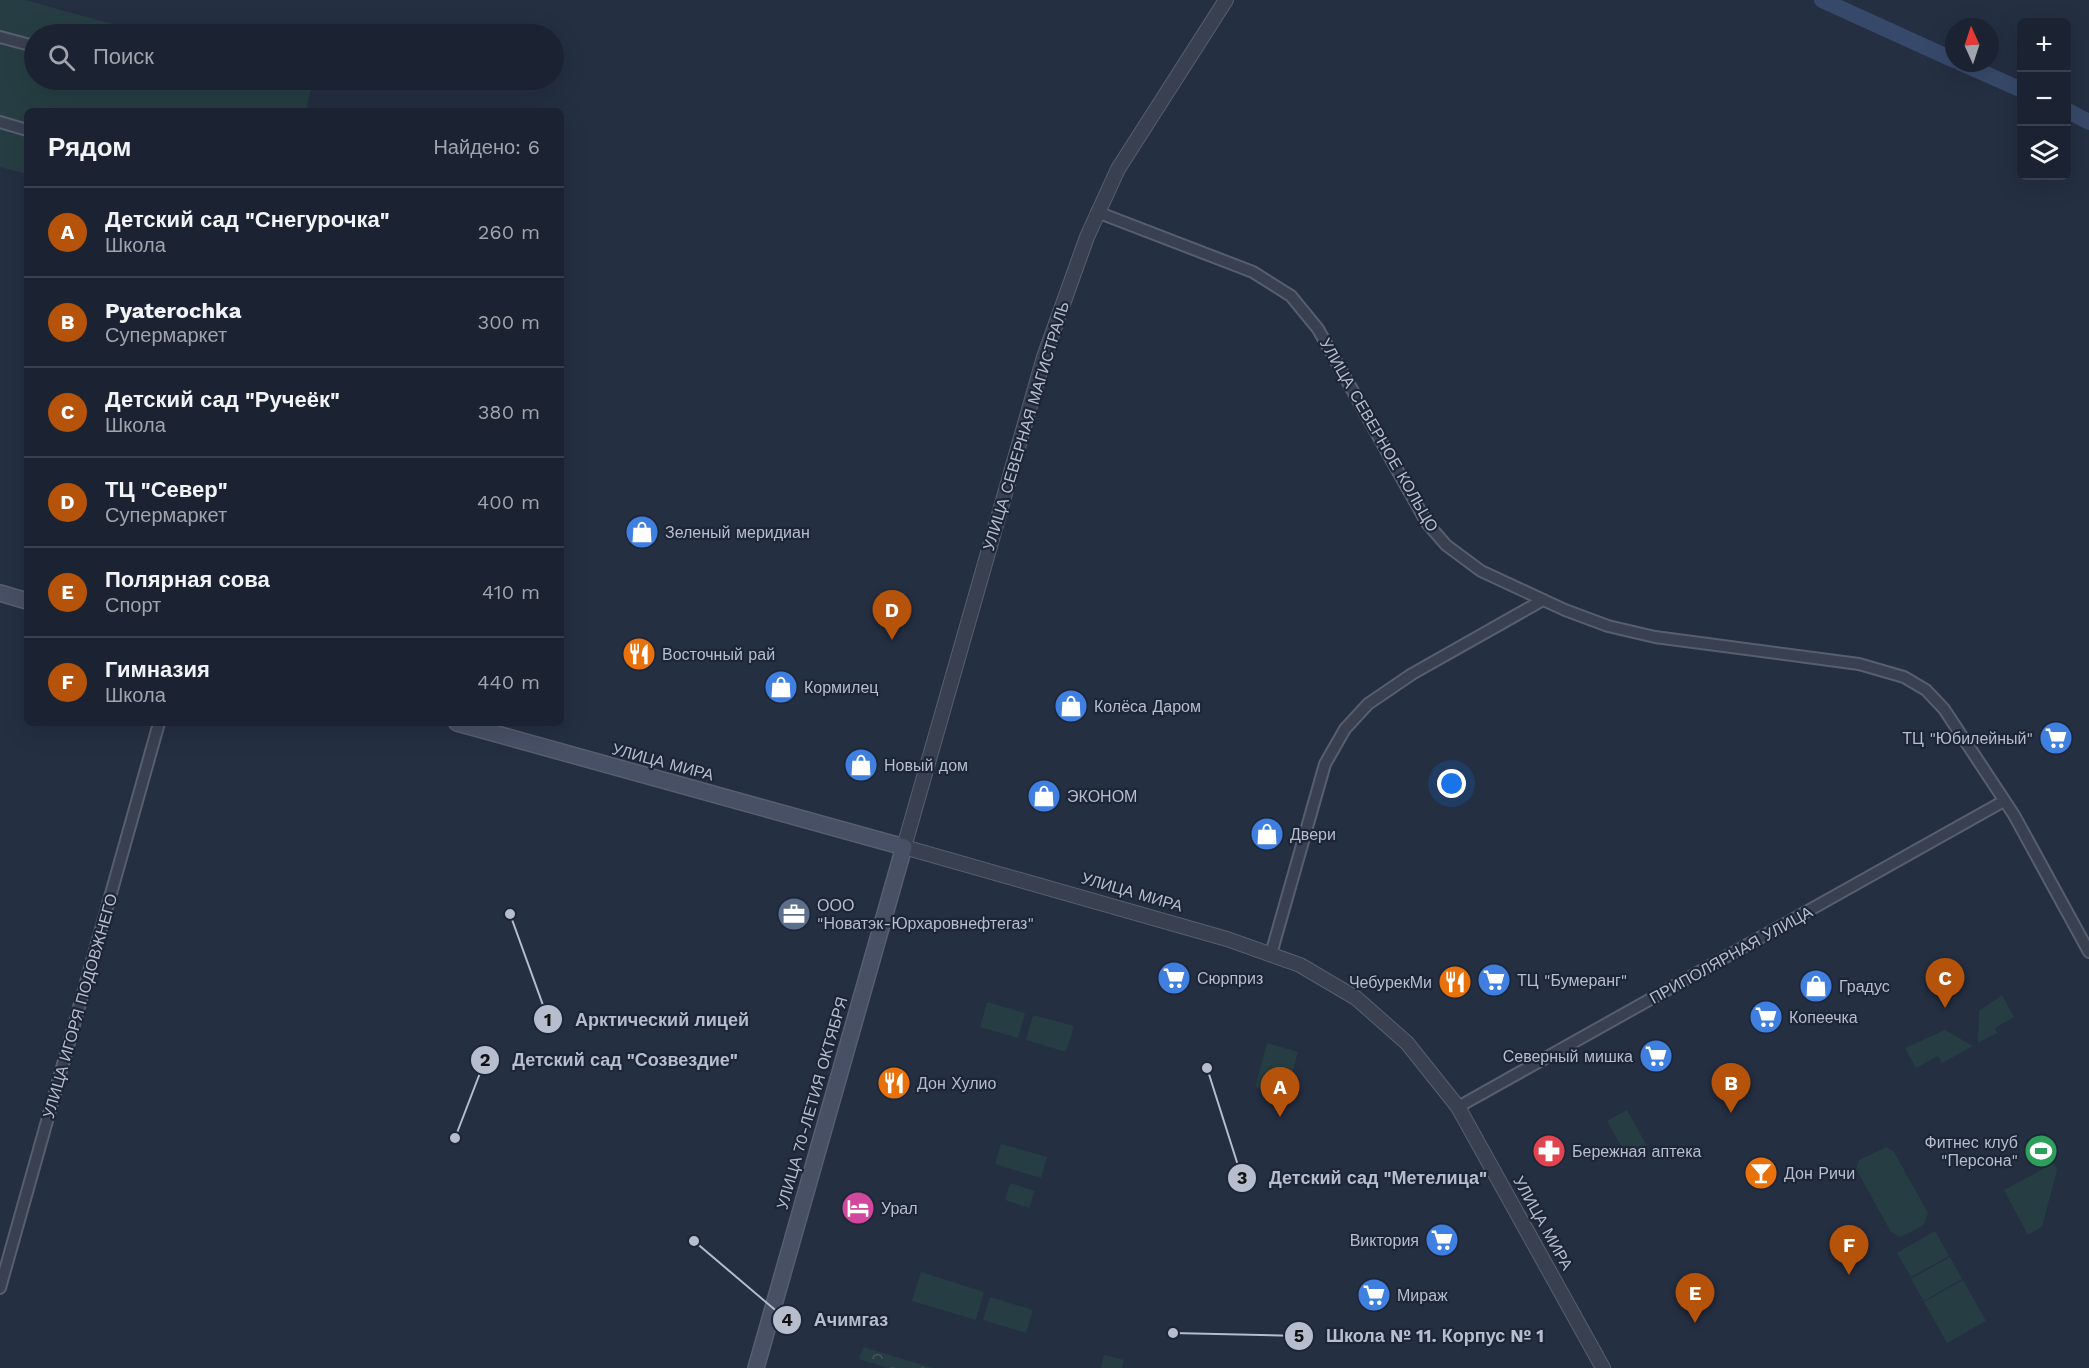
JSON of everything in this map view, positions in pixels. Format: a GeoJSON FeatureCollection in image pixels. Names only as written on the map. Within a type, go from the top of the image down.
{"type":"FeatureCollection","features":[{"type":"Feature","properties":{"kind":"main road"},"geometry":{"type":"LineString","coordinates":[[0,593],[24,600]]}},
{"type":"Feature","properties":{"kind":"main road","name":"УЛИЦА МИРА"},"geometry":{"type":"LineString","coordinates":[[468,726],[904,847]]}},
{"type":"Feature","properties":{"kind":"main road","name":"УЛИЦА 70-ЛЕТИЯ ОКТЯБРЯ"},"geometry":{"type":"LineString","coordinates":[[756,1368],[904,847]]}},
{"type":"Feature","properties":{"kind":"street","name":"УЛИЦА СЕВЕРНАЯ МАГИСТРАЛЬ"},"geometry":{"type":"LineString","coordinates":[[904,847],[1041,366],[1097,212],[1136,137],[1226,0]]}},
{"type":"Feature","properties":{"kind":"street"},"geometry":{"type":"LineString","coordinates":[[0,37],[24,43]]}},
{"type":"Feature","properties":{"kind":"street"},"geometry":{"type":"LineString","coordinates":[[0,122],[24,129]]}},
{"type":"Feature","properties":{"kind":"street","name":"УЛИЦА СЕВЕРНОЕ КОЛЬЦО"},"geometry":{"type":"LineString","coordinates":[[1097,212],[1253,272],[1291,296],[1317,329],[1437,536],[1481,571],[1587,619],[1632,633],[1859,664],[1904,677],[1926,690],[1944,709],[2004,801],[2089,952]]}},
{"type":"Feature","properties":{"kind":"street"},"geometry":{"type":"LineString","coordinates":[[1271,954],[1325,764],[1345,729],[1368,704],[1412,674],[1543,600]]}},
{"type":"Feature","properties":{"kind":"street","name":"УЛИЦА ИГОРЯ ПОДОВЖНЕГО"},"geometry":{"type":"LineString","coordinates":[[0,1288],[158,726]]}},
{"type":"Feature","properties":{"kind":"street","name":"ПРИПОЛЯРНАЯ УЛИЦА"},"geometry":{"type":"LineString","coordinates":[[1458,1107],[2004,801]]}},
{"type":"Feature","properties":{"kind":"street","name":"УЛИЦА МИРА"},"geometry":{"type":"LineString","coordinates":[[904,847],[1132,910],[1271,954],[1321,976],[1369,1008],[1424,1062],[1458,1107],[1603,1368]]}},
{"type":"Feature","properties":{"kind":"green space"},"geometry":{"type":"Polygon","coordinates":[[[0,0],[25,0],[113,24],[24,24],[24,90],[311,90],[307,108],[24,108],[24,173],[0,167],[0,0]]]}},
{"type":"Feature","properties":{"kind":"green space"},"geometry":{"type":"Polygon","coordinates":[[[2002,995],[2014,1017],[1995,1028],[1997,1033],[1978,1043],[1979,1011],[2002,995]]]}},
{"type":"Feature","properties":{"kind":"green space"},"geometry":{"type":"Polygon","coordinates":[[[987,1002],[1025,1013],[1018,1038],[980,1027],[987,1002]]]}},
{"type":"Feature","properties":{"kind":"green space"},"geometry":{"type":"Polygon","coordinates":[[[1033,1015],[1074,1026],[1066,1052],[1026,1040],[1033,1015]]]}},
{"type":"Feature","properties":{"kind":"green space"},"geometry":{"type":"Polygon","coordinates":[[[1945,1030],[1973,1046],[1942,1063],[1938,1056],[1916,1068],[1905,1048],[1945,1030]]]}},
{"type":"Feature","properties":{"kind":"green space"},"geometry":{"type":"Polygon","coordinates":[[[1267,1043],[1298,1052],[1286,1096],[1255,1087],[1267,1043]]]}},
{"type":"Feature","properties":{"kind":"green space"},"geometry":{"type":"Polygon","coordinates":[[[1627,1110],[1648,1148],[1633,1157],[1626,1155],[1607,1121],[1627,1110]]]}},
{"type":"Feature","properties":{"kind":"green space"},"geometry":{"type":"Polygon","coordinates":[[[1001,1144],[1047,1157],[1041,1178],[995,1164],[1001,1144]]]}},
{"type":"Feature","properties":{"kind":"green space"},"geometry":{"type":"Polygon","coordinates":[[[1886,1147],[1894,1152],[1928,1213],[1924,1225],[1900,1237],[1891,1232],[1856,1169],[1859,1160],[1886,1147]]]}},
{"type":"Feature","properties":{"kind":"green space"},"geometry":{"type":"Polygon","coordinates":[[[2054,1163],[2057,1170],[2042,1227],[2028,1235],[2004,1190],[2054,1163]]]}},
{"type":"Feature","properties":{"kind":"green space"},"geometry":{"type":"Polygon","coordinates":[[[1010,1183],[1035,1191],[1029,1208],[1005,1200],[1010,1183]]]}},
{"type":"Feature","properties":{"kind":"green space"},"geometry":{"type":"Polygon","coordinates":[[[1935,1231],[1949,1256],[1911,1277],[1897,1253],[1935,1231]]]}},
{"type":"Feature","properties":{"kind":"green space"},"geometry":{"type":"Polygon","coordinates":[[[1950,1257],[1962,1279],[1924,1301],[1911,1279],[1950,1257]]]}},
{"type":"Feature","properties":{"kind":"green space"},"geometry":{"type":"Polygon","coordinates":[[[921,1272],[984,1292],[976,1320],[912,1301],[921,1272]]]}},
{"type":"Feature","properties":{"kind":"green space"},"geometry":{"type":"Polygon","coordinates":[[[1963,1280],[1986,1321],[1947,1343],[1924,1302],[1963,1280]]]}},
{"type":"Feature","properties":{"kind":"green space"},"geometry":{"type":"Polygon","coordinates":[[[990,1297],[1033,1310],[1026,1333],[983,1320],[990,1297]]]}},
{"type":"Feature","properties":{"kind":"green space"},"geometry":{"type":"Polygon","coordinates":[[[863,1347],[932,1368],[889,1368],[859,1359],[863,1347]]]}},
{"type":"Feature","properties":{"kind":"green space"},"geometry":{"type":"Polygon","coordinates":[[[1104,1355],[1124,1360],[1122,1368],[1101,1368],[1104,1355]]]}},
{"type":"Feature","properties":{"kind":"waterway"},"geometry":{"type":"LineString","coordinates":[[1822,0],[1945,56]]}},
{"type":"Feature","properties":{"kind":"waterway"},"geometry":{"type":"LineString","coordinates":[[1981,72],[2017,88]]}},
{"type":"Feature","properties":{"kind":"waterway"},"geometry":{"type":"LineString","coordinates":[[2071,113],[2089,122]]}},
{"type":"Feature","properties":{"kind":"place","name":"Зеленый меридиан"},"geometry":{"type":"Point","coordinates":[642,532]}},
{"type":"Feature","properties":{"kind":"place","name":"ТЦ \"Север\""},"geometry":{"type":"Point","coordinates":[892,640]}},
{"type":"Feature","properties":{"kind":"place","name":"Восточный рай"},"geometry":{"type":"Point","coordinates":[639,654]}},
{"type":"Feature","properties":{"kind":"place","name":"Кормилец"},"geometry":{"type":"Point","coordinates":[781,687]}},
{"type":"Feature","properties":{"kind":"place","name":"Колёса Даром"},"geometry":{"type":"Point","coordinates":[1071,706]}},
{"type":"Feature","properties":{"kind":"place","name":"ТЦ \"Юбилейный\""},"geometry":{"type":"Point","coordinates":[2056,738]}},
{"type":"Feature","properties":{"kind":"place","name":"Новый дом"},"geometry":{"type":"Point","coordinates":[861,765]}},
{"type":"Feature","properties":{"kind":"place","name":"ЭКОНОМ"},"geometry":{"type":"Point","coordinates":[1044,796]}},
{"type":"Feature","properties":{"kind":"place","name":"Двери"},"geometry":{"type":"Point","coordinates":[1267,834]}},
{"type":"Feature","properties":{"kind":"place","name":"Арктический лицей"},"geometry":{"type":"Point","coordinates":[510,914]}},
{"type":"Feature","properties":{"kind":"place","name":"ООО \"Новатэк-Юрхаровнефтегаз\""},"geometry":{"type":"Point","coordinates":[794,914]}},
{"type":"Feature","properties":{"kind":"place","name":"Сюрприз"},"geometry":{"type":"Point","coordinates":[1174,978]}},
{"type":"Feature","properties":{"kind":"place","name":"ТЦ \"Бумеранг\""},"geometry":{"type":"Point","coordinates":[1494,980]}},
{"type":"Feature","properties":{"kind":"place","name":"ЧебурекМи"},"geometry":{"type":"Point","coordinates":[1455,982]}},
{"type":"Feature","properties":{"kind":"place","name":"Градус"},"geometry":{"type":"Point","coordinates":[1816,986]}},
{"type":"Feature","properties":{"kind":"place","name":"Детский сад \"Ручеёк\""},"geometry":{"type":"Point","coordinates":[1945,1008]}},
{"type":"Feature","properties":{"kind":"place","name":"Копеечка"},"geometry":{"type":"Point","coordinates":[1766,1017]}},
{"type":"Feature","properties":{"kind":"place","name":"Северный мишка"},"geometry":{"type":"Point","coordinates":[1656,1056]}},
{"type":"Feature","properties":{"kind":"place","name":"Детский сад \"Метелица\""},"geometry":{"type":"Point","coordinates":[1207,1068]}},
{"type":"Feature","properties":{"kind":"place","name":"Дон Хулио"},"geometry":{"type":"Point","coordinates":[894,1083]}},
{"type":"Feature","properties":{"kind":"place","name":"Pyaterochka"},"geometry":{"type":"Point","coordinates":[1731,1113]}},
{"type":"Feature","properties":{"kind":"place","name":"Детский сад \"Снегурочка\""},"geometry":{"type":"Point","coordinates":[1280,1117]}},
{"type":"Feature","properties":{"kind":"place","name":"Детский сад \"Созвездие\""},"geometry":{"type":"Point","coordinates":[455,1138]}},
{"type":"Feature","properties":{"kind":"place","name":"Бережная аптека"},"geometry":{"type":"Point","coordinates":[1549,1151]}},
{"type":"Feature","properties":{"kind":"place","name":"Фитнес клуб \"Персона\""},"geometry":{"type":"Point","coordinates":[2041,1151]}},
{"type":"Feature","properties":{"kind":"place","name":"Дон Ричи"},"geometry":{"type":"Point","coordinates":[1761,1173]}},
{"type":"Feature","properties":{"kind":"place","name":"Урал"},"geometry":{"type":"Point","coordinates":[858,1208]}},
{"type":"Feature","properties":{"kind":"place","name":"Виктория"},"geometry":{"type":"Point","coordinates":[1442,1240]}},
{"type":"Feature","properties":{"kind":"place","name":"Ачимгаз"},"geometry":{"type":"Point","coordinates":[694,1241]}},
{"type":"Feature","properties":{"kind":"place","name":"Гимназия"},"geometry":{"type":"Point","coordinates":[1849,1275]}},
{"type":"Feature","properties":{"kind":"place","name":"Мираж"},"geometry":{"type":"Point","coordinates":[1374,1295]}},
{"type":"Feature","properties":{"kind":"place","name":"Полярная сова"},"geometry":{"type":"Point","coordinates":[1695,1323]}},
{"type":"Feature","properties":{"kind":"place","name":"Школа № 11. Корпус № 1"},"geometry":{"type":"Point","coordinates":[1173,1333]}}]}
